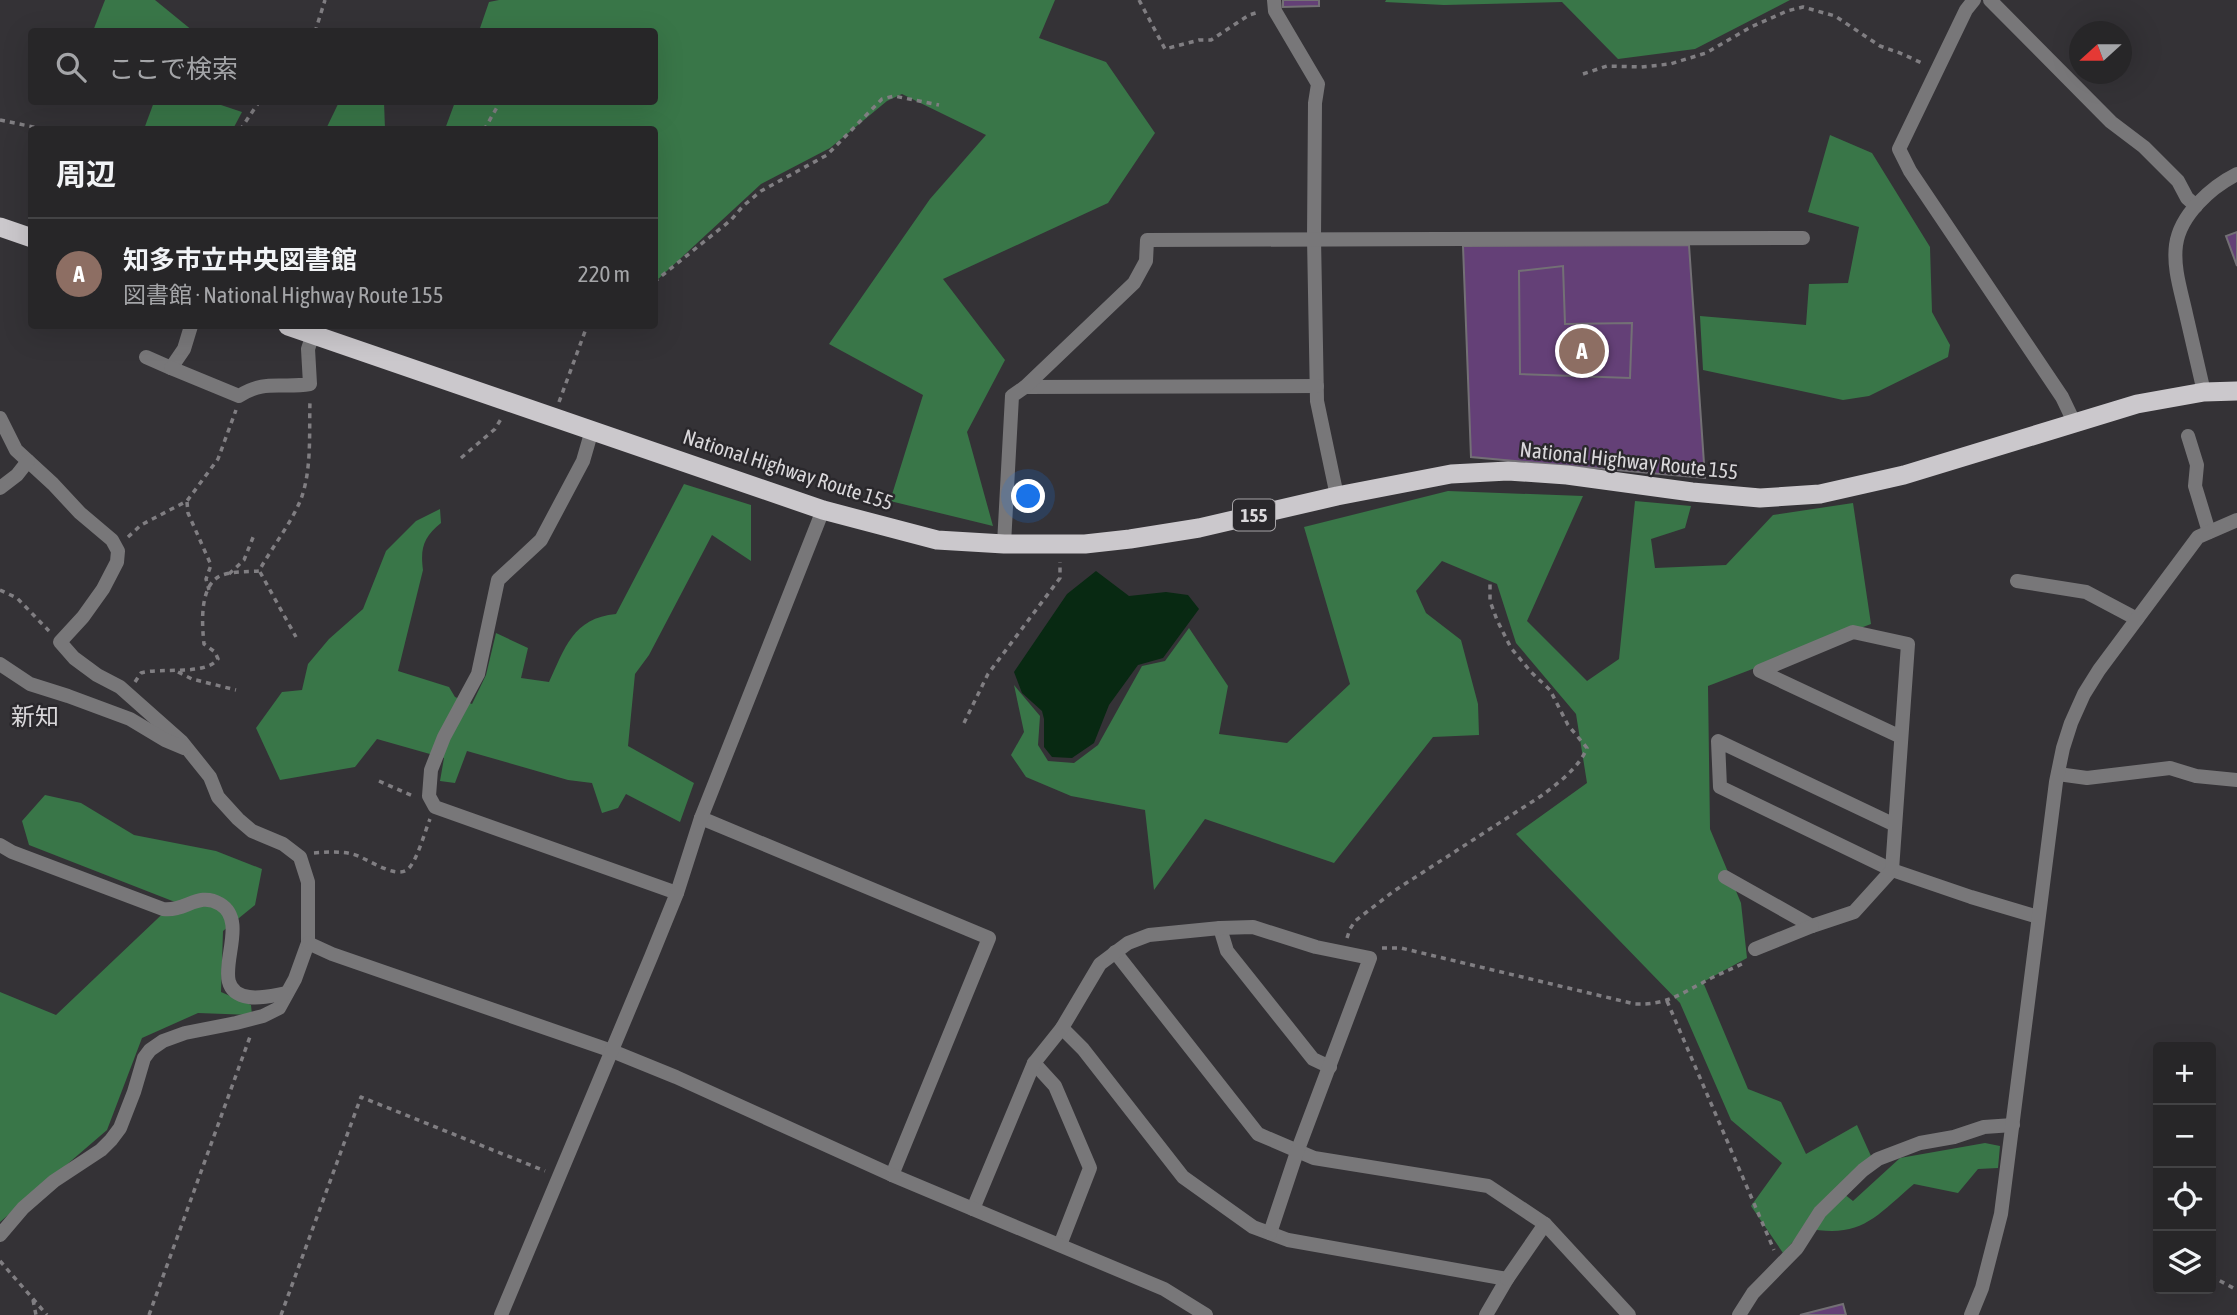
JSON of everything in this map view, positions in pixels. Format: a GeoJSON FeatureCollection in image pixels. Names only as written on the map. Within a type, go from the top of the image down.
{"type":"FeatureCollection","features":[{"type":"Feature","properties":{"kind":"highway"},"geometry":{"type":"LineString","coordinates":[[0,227],[28,237]]}},
{"type":"Feature","properties":{"kind":"highway","name":"National Highway Route 155"},"geometry":{"type":"LineString","coordinates":[[297,329],[823,510],[937,540],[1004,544],[1060,544],[1130,539],[1451,474],[1508,471],[1567,475],[1760,498],[1820,494],[1904,475],[2137,404],[2204,392],[2237,391]]}},
{"type":"Feature","properties":{"kind":"street"},"geometry":{"type":"LineString","coordinates":[[1974,0],[1966,10],[1899,149],[2062,397],[2074,422]]}},
{"type":"Feature","properties":{"kind":"street"},"geometry":{"type":"LineString","coordinates":[[1990,0],[2112,122],[2144,147],[2178,181],[2187,198],[2196,206]]}},
{"type":"Feature","properties":{"kind":"street"},"geometry":{"type":"LineString","coordinates":[[1275,6],[1318,84],[1315,103],[1314,238],[1317,401],[1337,496]]}},
{"type":"Feature","properties":{"kind":"street"},"geometry":{"type":"LineString","coordinates":[[2204,392],[2177,276],[2176,244],[2180,229],[2196,206],[2220,183],[2237,173]]}},
{"type":"Feature","properties":{"kind":"street"},"geometry":{"type":"LineString","coordinates":[[1004,544],[1012,396],[1025,387],[1135,283],[1146,261],[1147,240],[1803,238]]}},
{"type":"Feature","properties":{"kind":"street"},"geometry":{"type":"LineString","coordinates":[[171,368],[184,349],[190,329]]}},
{"type":"Feature","properties":{"kind":"street"},"geometry":{"type":"LineString","coordinates":[[146,357],[239,396],[251,387],[261,385],[310,384],[308,349],[313,334]]}},
{"type":"Feature","properties":{"kind":"street"},"geometry":{"type":"LineString","coordinates":[[1025,387],[1317,386]]}},
{"type":"Feature","properties":{"kind":"street"},"geometry":{"type":"LineString","coordinates":[[0,418],[16,450],[80,513],[112,540],[116,548],[117,562],[103,589],[83,617],[60,642],[74,658],[131,696],[188,750],[210,777],[218,797],[238,819],[253,831],[283,844],[300,857],[308,882],[308,943],[279,1008],[212,1029],[185,1033],[163,1041],[150,1050],[144,1058],[120,1128],[111,1140],[54,1181],[23,1208],[0,1235]]}},
{"type":"Feature","properties":{"kind":"street"},"geometry":{"type":"LineString","coordinates":[[592,430],[583,461],[541,540],[498,580],[478,674],[444,737],[431,770],[429,796],[435,807],[677,892]]}},
{"type":"Feature","properties":{"kind":"street"},"geometry":{"type":"LineString","coordinates":[[2188,436],[2197,465],[2195,486],[2209,533]]}},
{"type":"Feature","properties":{"kind":"street"},"geometry":{"type":"LineString","coordinates":[[0,488],[17,475],[28,461]]}},
{"type":"Feature","properties":{"kind":"street"},"geometry":{"type":"LineString","coordinates":[[501,1315],[677,892],[701,818],[823,510]]}},
{"type":"Feature","properties":{"kind":"street"},"geometry":{"type":"LineString","coordinates":[[1971,1315],[1982,1288],[2001,1214],[2038,917],[2063,748],[2084,694],[2099,670],[2198,537],[2237,520]]}},
{"type":"Feature","properties":{"kind":"street"},"geometry":{"type":"LineString","coordinates":[[2017,581],[2087,592],[2137,619]]}},
{"type":"Feature","properties":{"kind":"street"},"geometry":{"type":"LineString","coordinates":[[1755,949],[1854,912],[1892,870],[1908,644],[1853,632],[1760,671],[1901,737]]}},
{"type":"Feature","properties":{"kind":"street"},"geometry":{"type":"LineString","coordinates":[[0,664],[30,684],[130,719],[188,750]]}},
{"type":"Feature","properties":{"kind":"street"},"geometry":{"type":"LineString","coordinates":[[1895,825],[1718,741],[1720,788],[1892,870],[2038,917]]}},
{"type":"Feature","properties":{"kind":"street"},"geometry":{"type":"LineString","coordinates":[[2058,774],[2087,778],[2170,768],[2196,776],[2237,780]]}},
{"type":"Feature","properties":{"kind":"street"},"geometry":{"type":"LineString","coordinates":[[701,818],[989,938],[892,1175]]}},
{"type":"Feature","properties":{"kind":"street"},"geometry":{"type":"LineString","coordinates":[[0,845],[12,852],[163,909],[175,911],[202,899],[221,905],[232,919],[234,929],[227,971],[232,986],[249,998],[287,993]]}},
{"type":"Feature","properties":{"kind":"street"},"geometry":{"type":"LineString","coordinates":[[1725,877],[1811,926]]}},
{"type":"Feature","properties":{"kind":"street"},"geometry":{"type":"LineString","coordinates":[[973,1209],[1034,1063],[1062,1028],[1100,964],[1128,943],[1149,936],[1253,927],[1344,954],[1370,958],[1270,1233]]}},
{"type":"Feature","properties":{"kind":"street"},"geometry":{"type":"LineString","coordinates":[[1220,928],[1227,951],[1313,1059],[1330,1067]]}},
{"type":"Feature","properties":{"kind":"street"},"geometry":{"type":"LineString","coordinates":[[308,943],[332,954],[665,1072],[892,1175],[1164,1289],[1206,1315]]}},
{"type":"Feature","properties":{"kind":"street"},"geometry":{"type":"LineString","coordinates":[[1115,952],[1258,1134],[1297,1153],[1314,1158],[1488,1186],[1545,1224],[1629,1315]]}},
{"type":"Feature","properties":{"kind":"street"},"geometry":{"type":"LineString","coordinates":[[1062,1028],[1083,1049],[1183,1177],[1253,1227],[1288,1240],[1507,1279]]}},
{"type":"Feature","properties":{"kind":"street"},"geometry":{"type":"LineString","coordinates":[[1034,1063],[1055,1086],[1090,1168],[1060,1245]]}},
{"type":"Feature","properties":{"kind":"street"},"geometry":{"type":"LineString","coordinates":[[1739,1315],[1753,1293],[1797,1248],[1820,1212],[1878,1159],[1920,1143],[1954,1138],[1984,1127],[2013,1125]]}},
{"type":"Feature","properties":{"kind":"street"},"geometry":{"type":"LineString","coordinates":[[1486,1315],[1545,1224]]}},
{"type":"Feature","properties":{"kind":"path"},"geometry":{"type":"LineString","coordinates":[[316,28],[325,0]]}},
{"type":"Feature","properties":{"kind":"path"},"geometry":{"type":"LineString","coordinates":[[1139,0],[1165,49],[1199,40],[1211,40],[1250,15],[1275,6]]}},
{"type":"Feature","properties":{"kind":"path"},"geometry":{"type":"LineString","coordinates":[[1583,74],[1607,66],[1670,64],[1706,52],[1751,27],[1803,7],[1835,16],[1880,46],[1900,52],[1936,70]]}},
{"type":"Feature","properties":{"kind":"path"},"geometry":{"type":"LineString","coordinates":[[658,279],[731,220],[761,191],[827,155],[882,99],[894,96],[939,105]]}},
{"type":"Feature","properties":{"kind":"path"},"geometry":{"type":"LineString","coordinates":[[243,126],[256,105]]}},
{"type":"Feature","properties":{"kind":"path"},"geometry":{"type":"LineString","coordinates":[[486,126],[498,105]]}},
{"type":"Feature","properties":{"kind":"path"},"geometry":{"type":"LineString","coordinates":[[0,120],[29,126]]}},
{"type":"Feature","properties":{"kind":"path"},"geometry":{"type":"LineString","coordinates":[[554,416],[586,329]]}},
{"type":"Feature","properties":{"kind":"path"},"geometry":{"type":"LineString","coordinates":[[259,571],[302,497],[307,465],[310,384]]}},
{"type":"Feature","properties":{"kind":"path"},"geometry":{"type":"LineString","coordinates":[[116,548],[141,525],[187,501],[218,458],[239,404],[239,396]]}},
{"type":"Feature","properties":{"kind":"path"},"geometry":{"type":"LineString","coordinates":[[461,458],[495,429],[508,401]]}},
{"type":"Feature","properties":{"kind":"path"},"geometry":{"type":"LineString","coordinates":[[187,501],[188,513],[211,565],[206,579],[209,590]]}},
{"type":"Feature","properties":{"kind":"path"},"geometry":{"type":"LineString","coordinates":[[229,575],[244,561],[254,535]]}},
{"type":"Feature","properties":{"kind":"path"},"geometry":{"type":"LineString","coordinates":[[964,723],[988,674],[1060,578],[1060,544]]}},
{"type":"Feature","properties":{"kind":"path"},"geometry":{"type":"LineString","coordinates":[[131,696],[135,681],[141,673],[156,669],[183,672],[214,663],[218,659],[215,652],[204,643],[201,613],[209,590],[220,576],[259,571]]}},
{"type":"Feature","properties":{"kind":"path"},"geometry":{"type":"LineString","coordinates":[[259,571],[296,637]]}},
{"type":"Feature","properties":{"kind":"path"},"geometry":{"type":"LineString","coordinates":[[1344,954],[1350,929],[1355,921],[1394,891],[1526,807],[1560,781],[1587,748],[1568,725],[1550,690],[1511,648],[1490,601],[1490,582]]}},
{"type":"Feature","properties":{"kind":"path"},"geometry":{"type":"LineString","coordinates":[[0,590],[17,598],[60,642]]}},
{"type":"Feature","properties":{"kind":"path"},"geometry":{"type":"LineString","coordinates":[[178,671],[180,675],[192,679],[236,690]]}},
{"type":"Feature","properties":{"kind":"path"},"geometry":{"type":"LineString","coordinates":[[300,857],[329,851],[352,854],[388,870],[403,872],[409,869],[435,807],[379,781]]}},
{"type":"Feature","properties":{"kind":"path"},"geometry":{"type":"LineString","coordinates":[[1370,958],[1378,949],[1401,948],[1635,1004],[1653,1005],[1667,1001],[1754,958],[1755,949]]}},
{"type":"Feature","properties":{"kind":"path"},"geometry":{"type":"LineString","coordinates":[[1667,1001],[1782,1263]]}},
{"type":"Feature","properties":{"kind":"path"},"geometry":{"type":"LineString","coordinates":[[149,1315],[254,1025],[253,1018]]}},
{"type":"Feature","properties":{"kind":"path"},"geometry":{"type":"LineString","coordinates":[[281,1315],[360,1097],[560,1176]]}},
{"type":"Feature","properties":{"kind":"path"},"geometry":{"type":"LineString","coordinates":[[0,1262],[47,1315]]}},
{"type":"Feature","properties":{"kind":"path"},"geometry":{"type":"LineString","coordinates":[[2216,1279],[2237,1290]]}},
{"type":"Feature","properties":{"kind":"path"},"geometry":{"type":"LineString","coordinates":[[33,1299],[36,1315]]}},
{"type":"Feature","properties":{"kind":"green space"},"geometry":{"type":"Polygon","coordinates":[[[105,0],[155,0],[189,28],[94,28],[105,0]]]}},
{"type":"Feature","properties":{"kind":"green space"},"geometry":{"type":"Polygon","coordinates":[[[1055,0],[1039,38],[1106,62],[1155,133],[1108,203],[943,279],[1005,360],[967,432],[993,526],[890,501],[923,395],[829,344],[930,199],[986,135],[902,94],[887,101],[830,148],[761,184],[658,279],[658,126],[446,126],[454,105],[658,105],[658,28],[480,28],[489,2],[1055,0]]]}},
{"type":"Feature","properties":{"kind":"green space"},"geometry":{"type":"Polygon","coordinates":[[[1790,0],[1695,49],[1618,59],[1562,2],[1444,5],[1385,2],[1790,0]]]}},
{"type":"Feature","properties":{"kind":"green space"},"geometry":{"type":"Polygon","coordinates":[[[153,105],[221,105],[242,112],[235,126],[145,126],[153,105]]]}},
{"type":"Feature","properties":{"kind":"green space"},"geometry":{"type":"Polygon","coordinates":[[[338,105],[384,105],[385,126],[327,126],[338,105]]]}},
{"type":"Feature","properties":{"kind":"green space"},"geometry":{"type":"Polygon","coordinates":[[[1830,135],[1872,153],[1930,247],[1932,312],[1950,345],[1948,357],[1869,396],[1843,400],[1703,370],[1700,316],[1806,325],[1809,284],[1848,283],[1859,227],[1808,212],[1830,135]]]}},
{"type":"Feature","properties":{"kind":"green space"},"geometry":{"type":"Polygon","coordinates":[[[684,484],[751,505],[751,561],[712,535],[649,655],[635,674],[628,746],[694,783],[680,822],[626,794],[618,808],[602,813],[592,783],[568,780],[467,751],[455,783],[440,781],[444,758],[377,739],[355,767],[280,780],[256,728],[282,692],[302,690],[308,664],[329,639],[363,609],[386,551],[416,521],[440,509],[441,523],[427,538],[423,549],[423,570],[398,671],[449,687],[455,697],[472,704],[486,675],[496,633],[528,648],[521,678],[549,682],[566,647],[580,628],[601,617],[616,614],[684,484]]]}},
{"type":"Feature","properties":{"kind":"green space"},"geometry":{"type":"Polygon","coordinates":[[[1448,491],[1583,496],[1527,621],[1587,681],[1619,659],[1635,501],[1691,506],[1685,528],[1651,539],[1655,568],[1726,565],[1773,515],[1853,503],[1871,624],[1708,686],[1710,829],[1741,903],[1747,958],[1703,982],[1748,1089],[1781,1102],[1806,1154],[1857,1125],[1871,1156],[1839,1190],[1853,1201],[1900,1158],[1985,1143],[2000,1146],[1998,1168],[1978,1169],[1958,1193],[1914,1184],[1877,1216],[1854,1228],[1824,1231],[1805,1228],[1783,1253],[1751,1206],[1782,1163],[1731,1120],[1680,1003],[1516,834],[1587,783],[1576,714],[1516,643],[1497,584],[1442,561],[1416,591],[1426,613],[1461,640],[1478,704],[1479,735],[1433,737],[1334,863],[1205,819],[1154,890],[1145,810],[1071,796],[1026,777],[1011,755],[1024,732],[1014,685],[1040,716],[1038,745],[1048,761],[1074,763],[1098,745],[1142,666],[1165,661],[1189,628],[1228,686],[1219,734],[1287,743],[1350,684],[1304,527],[1448,491]]]}},
{"type":"Feature","properties":{"kind":"green space"},"geometry":{"type":"Polygon","coordinates":[[[45,795],[81,803],[134,835],[216,851],[262,869],[255,905],[223,931],[221,992],[251,1005],[252,1015],[198,1013],[142,1038],[107,1130],[0,1222],[0,992],[56,1015],[175,902],[29,845],[22,821],[45,795]]]}},
{"type":"Feature","properties":{"kind":"shaded area"},"geometry":{"type":"Polygon","coordinates":[[[1096,571],[1129,596],[1166,592],[1188,595],[1199,609],[1163,658],[1138,665],[1109,705],[1094,743],[1072,758],[1052,757],[1044,747],[1042,711],[1022,693],[1014,672],[1067,594],[1096,571]]]}},
{"type":"Feature","properties":{"kind":"building"},"geometry":{"type":"Polygon","coordinates":[[[1283,0],[1319,0],[1319,6],[1283,7],[1283,0]]]}},
{"type":"Feature","properties":{"kind":"building"},"geometry":{"type":"Polygon","coordinates":[[[2237,232],[2237,266],[2226,236],[2237,232]]]}},
{"type":"Feature","properties":{"kind":"building"},"geometry":{"type":"Polygon","coordinates":[[[1689,245],[1705,478],[1471,457],[1463,246],[1689,245]]]}},
{"type":"Feature","properties":{"kind":"building"},"geometry":{"type":"Polygon","coordinates":[[[1563,266],[1565,324],[1632,323],[1630,378],[1520,374],[1519,271],[1563,266]]]}},
{"type":"Feature","properties":{"kind":"building"},"geometry":{"type":"Polygon","coordinates":[[[1843,1304],[1846,1315],[1800,1315],[1843,1304]]]}},
{"type":"Feature","properties":{"kind":"place","name":"知多市立中央図書館"},"geometry":{"type":"Point","coordinates":[1582,351]}},
{"type":"Feature","properties":{"kind":"district","name":"新知"},"geometry":{"type":"Point","coordinates":[35,717]}}]}
